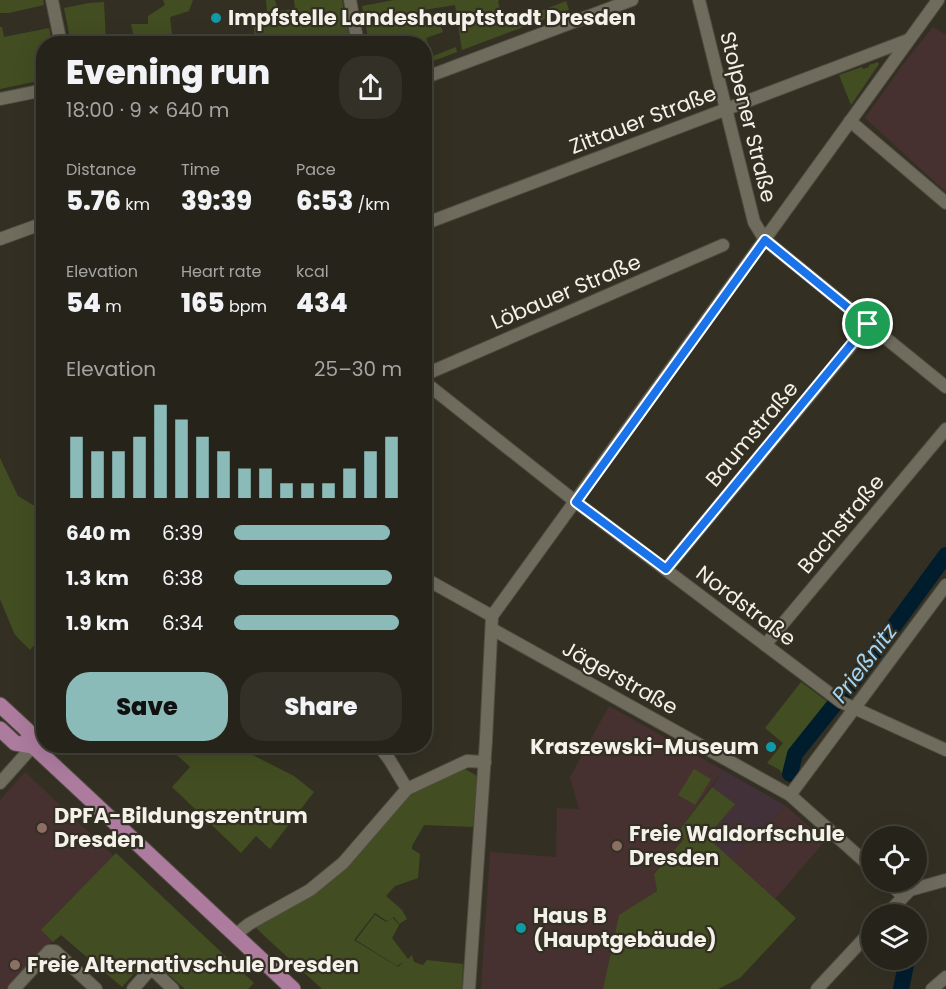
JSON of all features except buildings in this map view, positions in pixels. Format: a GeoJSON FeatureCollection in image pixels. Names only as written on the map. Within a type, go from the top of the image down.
{"type":"FeatureCollection","features":[{"type":"Feature","properties":{"kind":"main road"},"geometry":{"type":"LineString","coordinates":[[0,705],[27,730],[36,749]]}},
{"type":"Feature","properties":{"kind":"main road"},"geometry":{"type":"LineString","coordinates":[[0,729],[15,743],[33,746]]}},
{"type":"Feature","properties":{"kind":"main road"},"geometry":{"type":"LineString","coordinates":[[40,753],[293,989]]}},
{"type":"Feature","properties":{"kind":"street"},"geometry":{"type":"LineString","coordinates":[[52,0],[59,36]]}},
{"type":"Feature","properties":{"kind":"street"},"geometry":{"type":"LineString","coordinates":[[350,0],[357,36]]}},
{"type":"Feature","properties":{"kind":"street"},"geometry":{"type":"LineString","coordinates":[[432,75],[632,0]]}},
{"type":"Feature","properties":{"kind":"street","name":"Stolpener Straße"},"geometry":{"type":"LineString","coordinates":[[699,0],[754,222],[765,240]]}},
{"type":"Feature","properties":{"kind":"street"},"geometry":{"type":"LineString","coordinates":[[469,989],[485,762],[492,616],[938,0]]}},
{"type":"Feature","properties":{"kind":"street","name":"Zittauer Straße"},"geometry":{"type":"LineString","coordinates":[[432,221],[909,39]]}},
{"type":"Feature","properties":{"kind":"street"},"geometry":{"type":"LineString","coordinates":[[0,99],[36,92]]}},
{"type":"Feature","properties":{"kind":"street"},"geometry":{"type":"LineString","coordinates":[[850,122],[946,203]]}},
{"type":"Feature","properties":{"kind":"street"},"geometry":{"type":"LineString","coordinates":[[0,239],[36,226]]}},
{"type":"Feature","properties":{"kind":"street"},"geometry":{"type":"LineString","coordinates":[[765,240],[946,387]]}},
{"type":"Feature","properties":{"kind":"street","name":"Löbauer Straße"},"geometry":{"type":"LineString","coordinates":[[432,372],[723,245]]}},
{"type":"Feature","properties":{"kind":"street","name":"Baumstraße"},"geometry":{"type":"LineString","coordinates":[[666,569],[868,324]]}},
{"type":"Feature","properties":{"kind":"street","name":"Nordstraße"},"geometry":{"type":"LineString","coordinates":[[432,388],[576,502],[837,700],[946,750]]}},
{"type":"Feature","properties":{"kind":"street","name":"Bachstraße"},"geometry":{"type":"LineString","coordinates":[[765,645],[946,429]]}},
{"type":"Feature","properties":{"kind":"street"},"geometry":{"type":"LineString","coordinates":[[432,582],[492,616]]}},
{"type":"Feature","properties":{"kind":"street"},"geometry":{"type":"LineString","coordinates":[[790,795],[946,585]]}},
{"type":"Feature","properties":{"kind":"street","name":"Jägerstraße"},"geometry":{"type":"LineString","coordinates":[[492,629],[790,795],[861,857]]}},
{"type":"Feature","properties":{"kind":"street"},"geometry":{"type":"LineString","coordinates":[[0,783],[33,746]]}},
{"type":"Feature","properties":{"kind":"street"},"geometry":{"type":"LineString","coordinates":[[384,753],[407,789]]}},
{"type":"Feature","properties":{"kind":"street"},"geometry":{"type":"LineString","coordinates":[[235,935],[249,924],[310,890],[343,864],[407,789],[466,761],[485,762]]}},
{"type":"Feature","properties":{"kind":"street"},"geometry":{"type":"LineString","coordinates":[[896,904],[910,890],[946,880]]}},
{"type":"Feature","properties":{"kind":"street"},"geometry":{"type":"LineString","coordinates":[[899,892],[903,896]]}},
{"type":"Feature","properties":{"kind":"street"},"geometry":{"type":"LineString","coordinates":[[817,989],[861,942]]}},
{"type":"Feature","properties":{"kind":"street"},"geometry":{"type":"LineString","coordinates":[[14,989],[49,951],[55,951],[96,989]]}},
{"type":"Feature","properties":{"kind":"street"},"geometry":{"type":"LineString","coordinates":[[133,989],[148,972],[153,971],[173,989]]}},
{"type":"Feature","properties":{"kind":"street"},"geometry":{"type":"LineString","coordinates":[[932,989],[946,977]]}},
{"type":"Feature","properties":{"kind":"shaded area"},"geometry":{"type":"Polygon","coordinates":[[[933,27],[946,35],[946,192],[865,118],[933,27]]]}},
{"type":"Feature","properties":{"kind":"shaded area","name":"Freie Waldorfschule Dresden"},"geometry":{"type":"Polygon","coordinates":[[[609,706],[723,770],[678,832],[684,839],[654,874],[657,891],[619,916],[603,989],[481,989],[490,852],[556,857],[557,808],[579,809],[570,777],[609,706]]]}},
{"type":"Feature","properties":{"kind":"shaded area"},"geometry":{"type":"Polygon","coordinates":[[[723,770],[786,806],[730,859],[707,837],[734,804],[712,787],[723,770]]]}},
{"type":"Feature","properties":{"kind":"shaded area","name":"DPFA-Bildungszentrum Dresden"},"geometry":{"type":"Polygon","coordinates":[[[25,772],[114,856],[42,930],[52,941],[8,989],[0,989],[0,800],[25,772]]]}},
{"type":"Feature","properties":{"kind":"shaded area","name":"Freie Waldorfschule Dresden"},"geometry":{"type":"Polygon","coordinates":[[[786,806],[825,841],[775,899],[730,859],[786,806]]]}},
{"type":"Feature","properties":{"kind":"green space"},"geometry":{"type":"Polygon","coordinates":[[[0,0],[43,0],[44,5],[0,13],[0,0]]]}},
{"type":"Feature","properties":{"kind":"green space"},"geometry":{"type":"Polygon","coordinates":[[[163,0],[193,0],[189,11],[170,17],[172,36],[134,36],[131,24],[148,24],[148,16],[165,5],[163,0]]]}},
{"type":"Feature","properties":{"kind":"green space"},"geometry":{"type":"Polygon","coordinates":[[[266,0],[275,0],[278,11],[295,9],[294,0],[342,0],[350,36],[254,36],[254,27],[251,27],[251,22],[256,21],[255,13],[267,12],[266,0]]]}},
{"type":"Feature","properties":{"kind":"green space"},"geometry":{"type":"Polygon","coordinates":[[[394,0],[500,0],[498,1],[502,26],[566,1],[569,10],[462,50],[455,5],[424,10],[425,19],[440,24],[443,32],[432,36],[368,36],[362,6],[394,0]]]}},
{"type":"Feature","properties":{"kind":"green space"},"geometry":{"type":"Polygon","coordinates":[[[104,2],[106,36],[70,36],[64,8],[104,2]]]}},
{"type":"Feature","properties":{"kind":"green space"},"geometry":{"type":"Polygon","coordinates":[[[0,27],[2,27],[4,37],[49,28],[51,36],[36,36],[36,81],[0,89],[0,27]]]}},
{"type":"Feature","properties":{"kind":"green space"},"geometry":{"type":"Polygon","coordinates":[[[456,47],[457,52],[432,61],[432,53],[433,56],[456,47]]]}},
{"type":"Feature","properties":{"kind":"green space"},"geometry":{"type":"Polygon","coordinates":[[[878,62],[879,64],[851,105],[839,75],[862,67],[863,69],[869,67],[878,62]]]}},
{"type":"Feature","properties":{"kind":"green space"},"geometry":{"type":"Polygon","coordinates":[[[0,458],[18,496],[36,507],[36,643],[30,650],[15,635],[0,599],[0,458]]]}},
{"type":"Feature","properties":{"kind":"green space"},"geometry":{"type":"Polygon","coordinates":[[[801,682],[828,702],[790,752],[787,775],[784,776],[780,770],[767,763],[783,743],[765,728],[801,682]]]}},
{"type":"Feature","properties":{"kind":"green space"},"geometry":{"type":"Polygon","coordinates":[[[175,753],[249,753],[294,776],[314,792],[270,849],[256,836],[241,853],[172,787],[190,767],[175,753]]]}},
{"type":"Feature","properties":{"kind":"green space"},"geometry":{"type":"Polygon","coordinates":[[[465,769],[477,776],[473,827],[424,825],[412,846],[412,849],[420,854],[418,878],[395,886],[386,896],[402,910],[407,919],[399,924],[394,917],[387,921],[375,913],[354,940],[398,967],[405,961],[397,966],[356,940],[375,915],[386,922],[393,918],[399,925],[392,938],[408,959],[412,955],[414,962],[423,965],[427,960],[463,964],[462,989],[322,989],[257,929],[257,926],[290,905],[410,793],[465,769]]]}},
{"type":"Feature","properties":{"kind":"green space"},"geometry":{"type":"Polygon","coordinates":[[[694,769],[711,779],[695,805],[678,795],[694,769]]]}},
{"type":"Feature","properties":{"kind":"green space"},"geometry":{"type":"Polygon","coordinates":[[[712,787],[735,804],[707,837],[796,918],[740,978],[718,989],[603,989],[619,915],[657,891],[654,874],[684,839],[678,832],[712,787]]]}},
{"type":"Feature","properties":{"kind":"green space"},"geometry":{"type":"Polygon","coordinates":[[[116,853],[254,983],[248,989],[185,989],[149,957],[122,987],[61,935],[53,942],[41,930],[116,853]]]}},
{"type":"Feature","properties":{"kind":"waterway","name":"Prießnitz"},"geometry":{"type":"LineString","coordinates":[[790,774],[795,754],[855,679],[946,555]]}},
{"type":"Feature","properties":{"kind":"waterway","name":"Prießnitz"},"geometry":{"type":"LineString","coordinates":[[901,989],[905,970]]}},
{"type":"Feature","properties":{"kind":"place","name":"Impfstelle Landeshauptstadt Dresden"},"geometry":{"type":"Point","coordinates":[216,18]}},
{"type":"Feature","properties":{"kind":"place","name":"Kraszewski-Museum"},"geometry":{"type":"Point","coordinates":[771,747]}},
{"type":"Feature","properties":{"kind":"place","name":"DPFA-Bildungszentrum Dresden"},"geometry":{"type":"Point","coordinates":[42,828]}},
{"type":"Feature","properties":{"kind":"place","name":"Freie Waldorfschule Dresden"},"geometry":{"type":"Point","coordinates":[617,846]}},
{"type":"Feature","properties":{"kind":"place","name":"Haus B (Hauptgebäude)"},"geometry":{"type":"Point","coordinates":[521,928]}},
{"type":"Feature","properties":{"kind":"place","name":"Freie Alternativschule Dresden"},"geometry":{"type":"Point","coordinates":[15,965]}},
{"type":"Feature","properties":{"kind":"route"},"geometry":{"type":"LineString","coordinates":[[765,240],[868,324],[666,569],[576,502],[765,240]]}}]}
